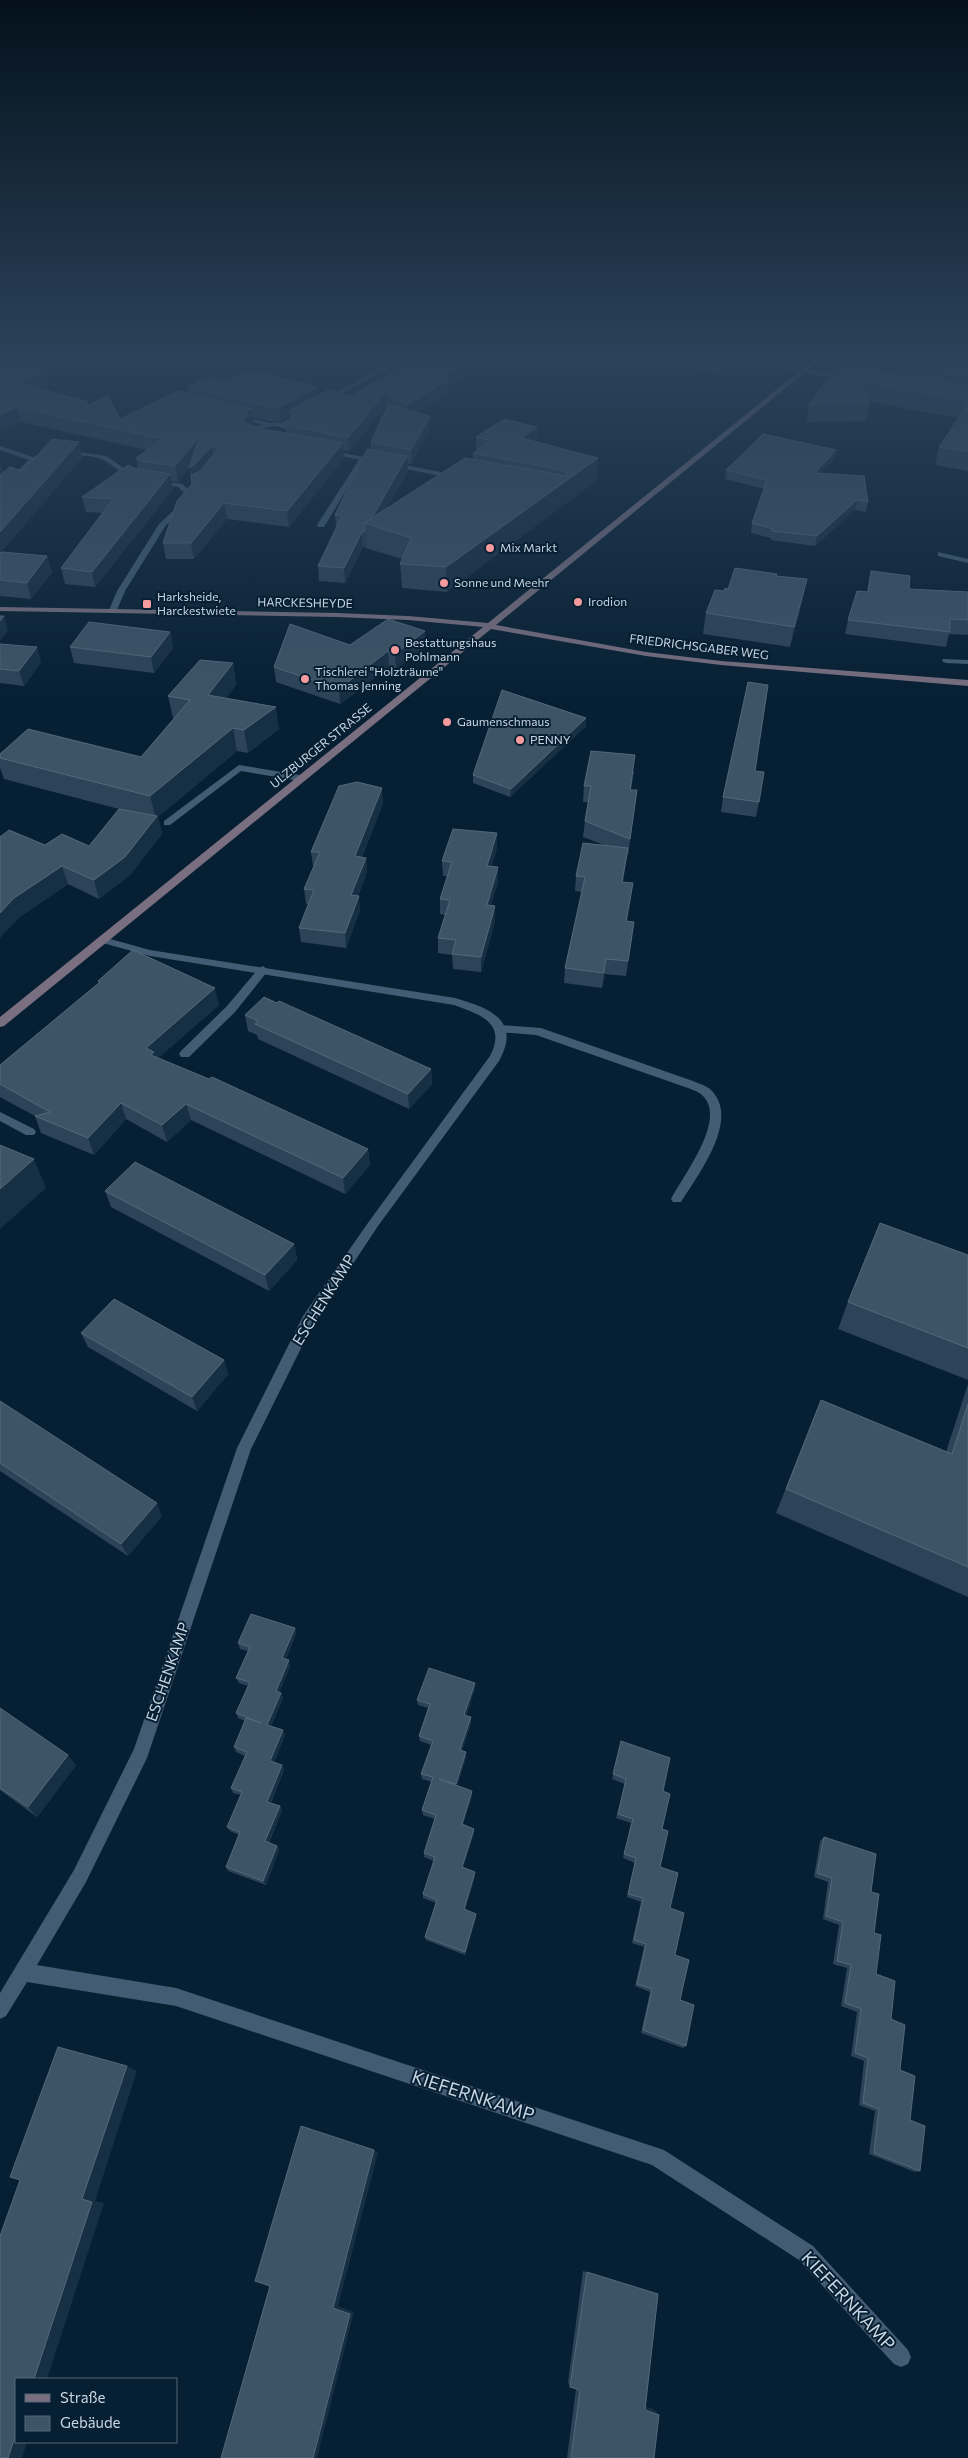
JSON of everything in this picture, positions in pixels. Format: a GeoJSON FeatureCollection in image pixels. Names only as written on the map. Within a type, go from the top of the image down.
{"type":"FeatureCollection","features":[{"type":"Feature","properties":{"kind":"main road","name":"ULZBURGER STRASSE"},"geometry":{"type":"LineString","coordinates":[[0,1024],[300,778],[682,471]]}},
{"type":"Feature","properties":{"kind":"main road","name":"HARCKESHEYDE"},"geometry":{"type":"LineString","coordinates":[[0,609],[368,616],[488,626]]}},
{"type":"Feature","properties":{"kind":"main road","name":"FRIEDRICHSGABER WEG"},"geometry":{"type":"LineString","coordinates":[[488,626],[654,655],[760,668],[909,677],[968,683]]}},
{"type":"Feature","properties":{"kind":"street"},"geometry":{"type":"LineString","coordinates":[[0,492],[23,471]]}},
{"type":"Feature","properties":{"kind":"street"},"geometry":{"type":"LineString","coordinates":[[112,610],[121,591],[163,524],[177,514],[189,499],[190,493],[190,488],[144,481],[119,471]]}},
{"type":"Feature","properties":{"kind":"street"},"geometry":{"type":"LineString","coordinates":[[321,525],[354,471]]}},
{"type":"Feature","properties":{"kind":"street"},"geometry":{"type":"LineString","coordinates":[[425,471],[461,478]]}},
{"type":"Feature","properties":{"kind":"street"},"geometry":{"type":"LineString","coordinates":[[940,554],[968,561]]}},
{"type":"Feature","properties":{"kind":"street"},"geometry":{"type":"LineString","coordinates":[[946,661],[968,662]]}},
{"type":"Feature","properties":{"kind":"street"},"geometry":{"type":"LineString","coordinates":[[167,823],[239,768],[300,778]]}},
{"type":"Feature","properties":{"kind":"street"},"geometry":{"type":"LineString","coordinates":[[103,940],[150,953],[455,1002],[485,1012],[501,1029],[537,1032],[690,1084],[708,1093],[716,1109],[716,1124],[709,1142],[677,1199]]}},
{"type":"Feature","properties":{"kind":"street"},"geometry":{"type":"LineString","coordinates":[[185,1054],[231,1009],[263,970]]}},
{"type":"Feature","properties":{"kind":"street","name":"ESCHENKAMP"},"geometry":{"type":"LineString","coordinates":[[24,1972],[80,1876],[141,1752],[244,1448],[299,1336],[346,1262],[495,1058],[502,1044],[501,1029]]}},
{"type":"Feature","properties":{"kind":"street"},"geometry":{"type":"LineString","coordinates":[[0,1116],[30,1132]]}},
{"type":"Feature","properties":{"kind":"street"},"geometry":{"type":"LineString","coordinates":[[0,2010],[24,1972]]}},
{"type":"Feature","properties":{"kind":"street","name":"KIEFERNKAMP"},"geometry":{"type":"LineString","coordinates":[[24,1972],[176,1997],[657,2157],[806,2253],[901,2357]]}},
{"type":"Feature","properties":{"kind":"building"},"geometry":{"type":"Polygon","coordinates":[[[5,471],[54,471],[0,532],[0,475],[5,471]]]}},
{"type":"Feature","properties":{"kind":"building"},"geometry":{"type":"Polygon","coordinates":[[[120,471],[150,471],[170,474],[92,572],[61,568],[113,499],[82,497],[120,471]]]}},
{"type":"Feature","properties":{"kind":"building"},"geometry":{"type":"Polygon","coordinates":[[[200,471],[320,471],[287,511],[224,503],[191,543],[163,543],[177,501],[192,484],[191,475],[200,471]]]}},
{"type":"Feature","properties":{"kind":"building"},"geometry":{"type":"Polygon","coordinates":[[[356,471],[399,471],[372,518],[364,523],[365,531],[362,532],[344,568],[318,566],[342,516],[335,515],[356,471]]]}},
{"type":"Feature","properties":{"kind":"building"},"geometry":{"type":"Polygon","coordinates":[[[445,471],[537,471],[567,476],[568,474],[563,471],[580,471],[446,567],[400,564],[411,538],[364,523],[445,471]]]}},
{"type":"Feature","properties":{"kind":"building"},"geometry":{"type":"Polygon","coordinates":[[[729,471],[817,471],[815,473],[864,476],[868,502],[857,500],[817,536],[772,531],[773,529],[752,523],[767,480],[729,471]]]}},
{"type":"Feature","properties":{"kind":"building"},"geometry":{"type":"Polygon","coordinates":[[[0,553],[47,556],[27,583],[0,580],[0,553]]]}},
{"type":"Feature","properties":{"kind":"building"},"geometry":{"type":"Polygon","coordinates":[[[735,568],[777,574],[776,576],[807,579],[794,627],[706,613],[715,590],[724,591],[725,588],[728,589],[735,568]]]}},
{"type":"Feature","properties":{"kind":"building"},"geometry":{"type":"Polygon","coordinates":[[[871,571],[910,576],[909,589],[968,592],[968,620],[950,619],[950,632],[848,620],[857,591],[868,592],[871,571]]]}},
{"type":"Feature","properties":{"kind":"building"},"geometry":{"type":"Polygon","coordinates":[[[388,619],[425,631],[395,654],[388,651],[339,689],[274,667],[290,624],[350,645],[388,619]]]}},
{"type":"Feature","properties":{"kind":"building"},"geometry":{"type":"Polygon","coordinates":[[[89,622],[170,632],[151,657],[70,647],[89,622]]]}},
{"type":"Feature","properties":{"kind":"building"},"geometry":{"type":"Polygon","coordinates":[[[0,644],[37,647],[19,671],[0,669],[0,644]]]}},
{"type":"Feature","properties":{"kind":"building"},"geometry":{"type":"Polygon","coordinates":[[[200,660],[233,663],[208,695],[276,707],[244,730],[233,728],[150,796],[0,758],[0,754],[28,729],[141,757],[190,700],[168,696],[200,660]]]}},
{"type":"Feature","properties":{"kind":"building"},"geometry":{"type":"Polygon","coordinates":[[[748,682],[768,685],[755,771],[764,772],[759,802],[723,797],[748,682]]]}},
{"type":"Feature","properties":{"kind":"building","name":"PENNY"},"geometry":{"type":"Polygon","coordinates":[[[502,690],[586,718],[511,789],[473,775],[502,690]]]}},
{"type":"Feature","properties":{"kind":"building"},"geometry":{"type":"Polygon","coordinates":[[[591,751],[635,755],[630,790],[637,790],[630,839],[585,821],[591,786],[584,786],[591,751]]]}},
{"type":"Feature","properties":{"kind":"building"},"geometry":{"type":"Polygon","coordinates":[[[357,782],[382,788],[355,856],[366,858],[351,895],[359,896],[345,933],[299,928],[314,890],[304,889],[320,852],[311,852],[339,786],[357,782]]]}},
{"type":"Feature","properties":{"kind":"building"},"geometry":{"type":"Polygon","coordinates":[[[119,809],[157,816],[125,857],[94,880],[62,866],[14,898],[0,913],[0,837],[9,830],[45,845],[62,834],[89,846],[119,809]]]}},
{"type":"Feature","properties":{"kind":"building"},"geometry":{"type":"Polygon","coordinates":[[[453,829],[497,833],[487,866],[498,867],[487,905],[495,906],[481,957],[452,954],[456,940],[438,938],[450,900],[440,899],[452,862],[442,861],[453,829]]]}},
{"type":"Feature","properties":{"kind":"building"},"geometry":{"type":"Polygon","coordinates":[[[583,843],[628,848],[622,882],[633,883],[626,921],[634,922],[628,961],[606,959],[604,973],[565,968],[585,877],[576,876],[583,843]]]}},
{"type":"Feature","properties":{"kind":"building"},"geometry":{"type":"Polygon","coordinates":[[[133,950],[215,988],[146,1048],[154,1052],[151,1055],[209,1079],[212,1077],[368,1149],[343,1178],[186,1104],[162,1125],[121,1103],[88,1138],[35,1116],[50,1112],[0,1084],[0,1065],[100,982],[98,981],[133,950]]]}},
{"type":"Feature","properties":{"kind":"building"},"geometry":{"type":"Polygon","coordinates":[[[264,997],[277,1003],[279,1001],[431,1069],[408,1094],[255,1024],[258,1021],[245,1015],[264,997]]]}},
{"type":"Feature","properties":{"kind":"building"},"geometry":{"type":"Polygon","coordinates":[[[0,1145],[34,1159],[0,1189],[0,1145]]]}},
{"type":"Feature","properties":{"kind":"building"},"geometry":{"type":"Polygon","coordinates":[[[135,1162],[294,1244],[265,1275],[105,1191],[135,1162]]]}},
{"type":"Feature","properties":{"kind":"building"},"geometry":{"type":"Polygon","coordinates":[[[880,1223],[968,1255],[968,1348],[848,1302],[880,1223]]]}},
{"type":"Feature","properties":{"kind":"building"},"geometry":{"type":"Polygon","coordinates":[[[114,1299],[224,1360],[192,1397],[81,1333],[114,1299]]]}},
{"type":"Feature","properties":{"kind":"building"},"geometry":{"type":"Polygon","coordinates":[[[821,1400],[952,1454],[968,1404],[968,1567],[786,1489],[821,1400]]]}},
{"type":"Feature","properties":{"kind":"building"},"geometry":{"type":"Polygon","coordinates":[[[0,1401],[157,1503],[121,1544],[0,1463],[0,1401]]]}},
{"type":"Feature","properties":{"kind":"building"},"geometry":{"type":"Polygon","coordinates":[[[251,1614],[295,1628],[282,1658],[289,1660],[276,1691],[281,1693],[267,1725],[283,1730],[270,1761],[282,1765],[267,1802],[280,1806],[265,1841],[277,1846],[263,1881],[226,1867],[240,1832],[227,1827],[242,1792],[231,1788],[247,1752],[234,1747],[246,1718],[261,1723],[236,1713],[250,1682],[236,1678],[250,1647],[238,1643],[251,1614]]]}},
{"type":"Feature","properties":{"kind":"building"},"geometry":{"type":"Polygon","coordinates":[[[429,1668],[475,1683],[464,1715],[471,1717],[460,1750],[466,1752],[456,1784],[439,1779],[472,1791],[462,1824],[474,1829],[462,1867],[475,1872],[464,1909],[476,1914],[465,1952],[425,1937],[437,1900],[423,1894],[435,1857],[424,1853],[436,1815],[422,1810],[433,1777],[421,1774],[433,1741],[419,1736],[430,1704],[417,1700],[429,1668]]]}},
{"type":"Feature","properties":{"kind":"building"},"geometry":{"type":"Polygon","coordinates":[[[0,1708],[68,1755],[28,1807],[0,1788],[0,1708]]]}},
{"type":"Feature","properties":{"kind":"building"},"geometry":{"type":"Polygon","coordinates":[[[621,1741],[670,1758],[663,1791],[670,1794],[662,1829],[668,1831],[660,1867],[678,1873],[670,1908],[684,1913],[675,1955],[689,1960],[680,2000],[694,2005],[686,2046],[643,2030],[652,1989],[637,1984],[646,1944],[634,1940],[643,1898],[628,1894],[636,1858],[624,1854],[633,1819],[618,1814],[626,1779],[613,1774],[621,1741]]]}},
{"type":"Feature","properties":{"kind":"building"},"geometry":{"type":"Polygon","coordinates":[[[824,1837],[876,1854],[871,1892],[879,1894],[874,1933],[881,1935],[876,1974],[895,1981],[891,2019],[905,2025],[900,2070],[915,2076],[910,2120],[925,2126],[920,2171],[874,2153],[879,2109],[863,2103],[868,2058],[855,2053],[861,2009],[845,2003],[851,1965],[837,1961],[843,1922],[826,1916],[832,1878],[817,1873],[824,1837]]]}},
{"type":"Feature","properties":{"kind":"building"},"geometry":{"type":"Polygon","coordinates":[[[58,2047],[127,2066],[82,2199],[92,2202],[34,2378],[15,2378],[15,2437],[8,2458],[0,2458],[0,2236],[20,2180],[10,2177],[58,2047]]]}},
{"type":"Feature","properties":{"kind":"building"},"geometry":{"type":"Polygon","coordinates":[[[301,2126],[374,2150],[333,2308],[350,2314],[313,2458],[221,2458],[270,2286],[255,2281],[301,2126]]]}},
{"type":"Feature","properties":{"kind":"building"},"geometry":{"type":"Polygon","coordinates":[[[587,2272],[658,2294],[645,2410],[659,2415],[654,2458],[571,2458],[580,2390],[570,2387],[587,2272]]]}},
{"type":"Feature","properties":{"kind":"place","name":"Mix Markt"},"geometry":{"type":"Point","coordinates":[490,548]}},
{"type":"Feature","properties":{"kind":"place","name":"Sonne und Meehr"},"geometry":{"type":"Point","coordinates":[444,583]}},
{"type":"Feature","properties":{"kind":"place","name":"Irodion"},"geometry":{"type":"Point","coordinates":[578,602]}},
{"type":"Feature","properties":{"kind":"place","name":"Harksheide, Harckestwiete"},"geometry":{"type":"Point","coordinates":[147,604]}},
{"type":"Feature","properties":{"kind":"place","name":"Bestattungshaus Pohlmann"},"geometry":{"type":"Point","coordinates":[395,650]}},
{"type":"Feature","properties":{"kind":"place","name":"Tischlerei \"Holzträume\" Thomas Jenning"},"geometry":{"type":"Point","coordinates":[305,679]}},
{"type":"Feature","properties":{"kind":"place","name":"Gaumenschmaus"},"geometry":{"type":"Point","coordinates":[447,722]}},
{"type":"Feature","properties":{"kind":"place","name":"PENNY"},"geometry":{"type":"Point","coordinates":[520,740]}}]}
